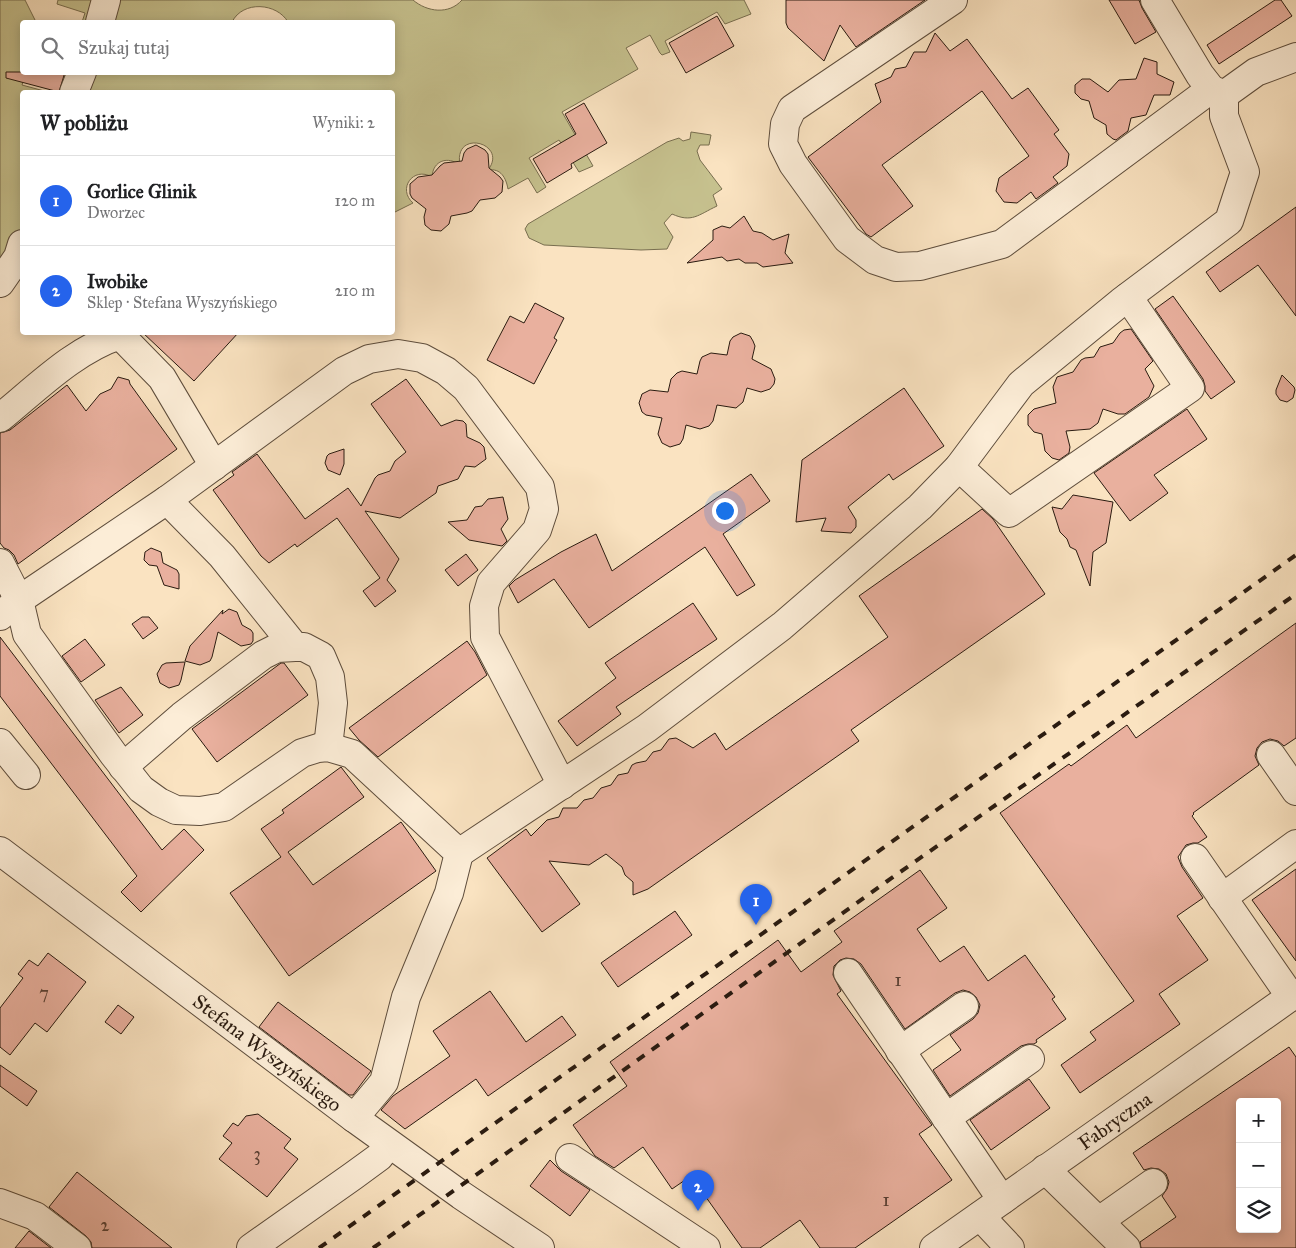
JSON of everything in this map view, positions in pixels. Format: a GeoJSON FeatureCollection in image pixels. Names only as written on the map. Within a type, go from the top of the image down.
{"type":"FeatureCollection","features":[{"type":"Feature","properties":{"kind":"street"},"geometry":{"type":"LineString","coordinates":[[101,20],[106,0]]}},
{"type":"Feature","properties":{"kind":"street"},"geometry":{"type":"LineString","coordinates":[[953,0],[792,109],[785,124],[783,144],[793,164],[847,239],[875,260],[896,267],[920,266],[1002,244],[1217,92],[1256,72],[1296,57]]}},
{"type":"Feature","properties":{"kind":"street"},"geometry":{"type":"LineString","coordinates":[[354,1118],[384,1082],[406,997],[449,894],[459,853],[647,728],[782,626],[920,507],[959,467],[1021,384],[1128,297],[1229,222],[1245,172],[1217,92],[1200,75],[1155,0]]}},
{"type":"Feature","properties":{"kind":"street"},"geometry":{"type":"LineString","coordinates":[[75,90],[81,75]]}},
{"type":"Feature","properties":{"kind":"street"},"geometry":{"type":"LineString","coordinates":[[0,283],[18,257],[20,250]]}},
{"type":"Feature","properties":{"kind":"street"},"geometry":{"type":"LineString","coordinates":[[959,467],[1009,514],[1190,388],[1128,297]]}},
{"type":"Feature","properties":{"kind":"street"},"geometry":{"type":"LineString","coordinates":[[0,418],[80,353],[118,335]]}},
{"type":"Feature","properties":{"kind":"street"},"geometry":{"type":"LineString","coordinates":[[121,335],[162,378],[214,466]]}},
{"type":"Feature","properties":{"kind":"street"},"geometry":{"type":"LineString","coordinates":[[10,608],[167,500],[344,371],[369,359],[398,354],[422,358],[446,371],[466,388],[540,487],[544,509],[537,530],[491,583],[484,606],[486,637],[562,784]]}},
{"type":"Feature","properties":{"kind":"street"},"geometry":{"type":"LineString","coordinates":[[167,500],[222,556],[296,647]]}},
{"type":"Feature","properties":{"kind":"street"},"geometry":{"type":"LineString","coordinates":[[0,563],[10,608],[27,634],[123,767],[141,789],[159,802],[176,810],[200,811],[224,807],[302,753],[318,748],[328,748],[352,754],[459,853]]}},
{"type":"Feature","properties":{"kind":"street"},"geometry":{"type":"LineString","coordinates":[[123,767],[182,716],[263,655],[277,648],[304,647],[321,656],[330,678],[333,702],[328,748]]}},
{"type":"Feature","properties":{"kind":"street"},"geometry":{"type":"LineString","coordinates":[[0,743],[26,775]]}},
{"type":"Feature","properties":{"kind":"street"},"geometry":{"type":"LineString","coordinates":[[1271,755],[1296,791]]}},
{"type":"Feature","properties":{"kind":"street"},"geometry":{"type":"LineString","coordinates":[[1222,898],[1296,844]]}},
{"type":"Feature","properties":{"kind":"street","name":"Stefana Wyszyńskiego"},"geometry":{"type":"LineString","coordinates":[[0,851],[354,1118],[461,1195],[540,1248]]}},
{"type":"Feature","properties":{"kind":"street"},"geometry":{"type":"LineString","coordinates":[[1195,858],[1293,995]]}},
{"type":"Feature","properties":{"kind":"street"},"geometry":{"type":"LineString","coordinates":[[848,973],[1002,1200]]}},
{"type":"Feature","properties":{"kind":"street","name":"Fabryczna"},"geometry":{"type":"LineString","coordinates":[[934,1248],[1293,995]]}},
{"type":"Feature","properties":{"kind":"street"},"geometry":{"type":"LineString","coordinates":[[900,1051],[964,1006]]}},
{"type":"Feature","properties":{"kind":"street"},"geometry":{"type":"LineString","coordinates":[[946,1118],[1030,1059]]}},
{"type":"Feature","properties":{"kind":"street"},"geometry":{"type":"LineString","coordinates":[[251,1248],[353,1176],[378,1157],[390,1144]]}},
{"type":"Feature","properties":{"kind":"street"},"geometry":{"type":"LineString","coordinates":[[570,1158],[706,1248]]}},
{"type":"Feature","properties":{"kind":"street"},"geometry":{"type":"LineString","coordinates":[[1046,1169],[1126,1248]]}},
{"type":"Feature","properties":{"kind":"street"},"geometry":{"type":"LineString","coordinates":[[1099,1222],[1153,1183]]}},
{"type":"Feature","properties":{"kind":"street"},"geometry":{"type":"LineString","coordinates":[[0,1203],[34,1216],[77,1248]]}},
{"type":"Feature","properties":{"kind":"street"},"geometry":{"type":"LineString","coordinates":[[980,1216],[1010,1248]]}},
{"type":"Feature","properties":{"kind":"shaded area"},"geometry":{"type":"Polygon","coordinates":[[[0,0],[25,0],[35,20],[20,20],[20,75],[25,75],[22,85],[41,90],[20,90],[20,237],[0,272],[0,0]]]}},
{"type":"Feature","properties":{"kind":"shaded area"},"geometry":{"type":"Polygon","coordinates":[[[58,0],[104,0],[99,20],[83,20],[85,13],[57,4],[58,0]]]}},
{"type":"Feature","properties":{"kind":"shaded area"},"geometry":{"type":"Polygon","coordinates":[[[109,0],[413,0],[431,9],[444,10],[457,5],[462,0],[744,0],[751,14],[725,24],[717,12],[665,41],[670,52],[662,55],[650,35],[626,48],[638,69],[562,112],[593,166],[579,172],[559,140],[529,158],[546,187],[537,193],[528,178],[508,189],[506,181],[500,172],[488,170],[493,161],[487,147],[471,143],[464,146],[460,153],[460,165],[451,161],[442,161],[435,167],[432,177],[419,174],[413,177],[409,181],[407,191],[408,197],[413,203],[395,212],[395,90],[76,90],[83,75],[395,75],[395,20],[286,20],[276,11],[268,8],[252,7],[244,10],[233,20],[103,20],[109,0]]]}},
{"type":"Feature","properties":{"kind":"shaded area"},"geometry":{"type":"Polygon","coordinates":[[[691,132],[711,135],[709,145],[700,145],[697,151],[700,160],[722,189],[713,195],[717,206],[700,215],[685,218],[672,214],[664,223],[673,237],[667,249],[641,250],[544,245],[529,238],[525,229],[528,224],[667,142],[679,138],[683,141],[690,139],[691,132]]]}},
{"type":"Feature","properties":{"kind":"building"},"geometry":{"type":"Polygon","coordinates":[[[786,0],[925,0],[856,47],[840,25],[824,61],[788,28],[786,23],[786,0]]]}},
{"type":"Feature","properties":{"kind":"building"},"geometry":{"type":"Polygon","coordinates":[[[1109,0],[1139,0],[1156,32],[1135,44],[1109,0]]]}},
{"type":"Feature","properties":{"kind":"building"},"geometry":{"type":"Polygon","coordinates":[[[1275,0],[1281,0],[1292,16],[1219,64],[1207,45],[1275,0]]]}},
{"type":"Feature","properties":{"kind":"building"},"geometry":{"type":"Polygon","coordinates":[[[717,16],[734,46],[686,73],[669,43],[717,16]]]}},
{"type":"Feature","properties":{"kind":"building"},"geometry":{"type":"Polygon","coordinates":[[[935,33],[950,51],[967,39],[1012,99],[1028,88],[1059,130],[1054,134],[1069,154],[1067,166],[1053,177],[1058,183],[1036,199],[1031,192],[1017,203],[1004,202],[996,191],[999,178],[1029,156],[982,91],[882,165],[913,206],[871,237],[866,234],[808,157],[881,102],[875,84],[891,77],[895,69],[906,67],[914,52],[926,52],[935,33]]]}},
{"type":"Feature","properties":{"kind":"building"},"geometry":{"type":"Polygon","coordinates":[[[1144,58],[1157,62],[1157,74],[1174,82],[1170,95],[1154,95],[1146,115],[1131,118],[1128,131],[1116,140],[1113,139],[1107,134],[1106,125],[1094,118],[1089,101],[1081,99],[1075,93],[1075,85],[1082,79],[1090,79],[1108,92],[1119,80],[1136,79],[1144,58]]]}},
{"type":"Feature","properties":{"kind":"building"},"geometry":{"type":"Polygon","coordinates":[[[6,72],[20,72],[20,75],[64,75],[60,90],[51,90],[6,78],[6,72]]]}},
{"type":"Feature","properties":{"kind":"building"},"geometry":{"type":"Polygon","coordinates":[[[584,103],[607,143],[571,164],[572,168],[547,183],[533,159],[576,134],[565,114],[584,103]]]}},
{"type":"Feature","properties":{"kind":"building"},"geometry":{"type":"Polygon","coordinates":[[[476,145],[488,154],[489,168],[503,181],[502,192],[495,198],[480,200],[472,211],[451,216],[449,224],[441,231],[431,230],[425,225],[426,209],[412,198],[410,184],[418,177],[432,175],[444,163],[462,161],[467,149],[476,145]]]}},
{"type":"Feature","properties":{"kind":"building"},"geometry":{"type":"Polygon","coordinates":[[[1296,207],[1296,316],[1258,265],[1220,292],[1206,272],[1296,207]]]}},
{"type":"Feature","properties":{"kind":"building"},"geometry":{"type":"Polygon","coordinates":[[[744,216],[753,231],[762,233],[773,240],[789,234],[785,253],[793,263],[763,267],[757,263],[745,263],[739,259],[727,261],[722,257],[687,263],[713,240],[713,230],[722,226],[730,228],[744,216]]]}},
{"type":"Feature","properties":{"kind":"building"},"geometry":{"type":"Polygon","coordinates":[[[1173,296],[1235,382],[1211,399],[1205,391],[1203,379],[1155,309],[1173,296]]]}},
{"type":"Feature","properties":{"kind":"building"},"geometry":{"type":"Polygon","coordinates":[[[535,303],[564,318],[554,338],[557,340],[534,384],[487,360],[510,316],[524,323],[535,303]]]}},
{"type":"Feature","properties":{"kind":"building"},"geometry":{"type":"Polygon","coordinates":[[[1131,329],[1153,361],[1145,369],[1154,386],[1149,397],[1125,414],[1118,414],[1103,409],[1098,423],[1090,429],[1066,431],[1070,447],[1069,453],[1059,460],[1052,458],[1045,451],[1042,434],[1034,432],[1028,425],[1028,415],[1034,409],[1056,403],[1053,387],[1057,377],[1073,372],[1081,360],[1094,357],[1100,347],[1113,343],[1120,333],[1131,329]]]}},
{"type":"Feature","properties":{"kind":"building"},"geometry":{"type":"Polygon","coordinates":[[[741,333],[750,336],[755,346],[752,359],[771,369],[775,379],[774,384],[770,389],[761,392],[747,388],[743,402],[736,408],[717,405],[713,421],[709,426],[700,429],[686,425],[680,444],[670,447],[662,443],[658,434],[662,418],[646,415],[642,412],[639,403],[642,394],[650,390],[668,392],[671,379],[677,373],[682,371],[697,374],[702,357],[711,353],[727,355],[730,341],[741,333]]]}},
{"type":"Feature","properties":{"kind":"building"},"geometry":{"type":"Polygon","coordinates":[[[145,335],[236,335],[194,381],[145,335]]]}},
{"type":"Feature","properties":{"kind":"building"},"geometry":{"type":"Polygon","coordinates":[[[1282,375],[1295,390],[1293,398],[1287,402],[1280,400],[1276,394],[1282,375]]]}},
{"type":"Feature","properties":{"kind":"building"},"geometry":{"type":"Polygon","coordinates":[[[118,377],[129,380],[177,449],[18,564],[14,555],[0,543],[0,433],[10,430],[67,385],[86,411],[100,394],[111,389],[118,377]]]}},
{"type":"Feature","properties":{"kind":"building"},"geometry":{"type":"Polygon","coordinates":[[[406,379],[441,426],[456,420],[463,421],[466,424],[467,437],[484,447],[486,459],[475,467],[465,466],[458,479],[438,486],[436,493],[400,518],[365,511],[399,559],[387,580],[396,591],[375,607],[363,591],[380,578],[337,518],[297,547],[295,544],[269,563],[261,556],[213,490],[234,475],[232,472],[257,454],[305,519],[348,488],[361,506],[375,478],[390,471],[395,461],[406,452],[371,404],[406,379]]]}},
{"type":"Feature","properties":{"kind":"building"},"geometry":{"type":"Polygon","coordinates":[[[904,388],[944,446],[893,480],[889,474],[848,507],[856,520],[856,527],[851,533],[821,531],[826,518],[796,522],[802,460],[904,388]]]}},
{"type":"Feature","properties":{"kind":"building"},"geometry":{"type":"Polygon","coordinates":[[[1187,409],[1207,439],[1154,475],[1168,493],[1130,521],[1094,473],[1187,409]]]}},
{"type":"Feature","properties":{"kind":"building"},"geometry":{"type":"Polygon","coordinates":[[[344,449],[344,464],[340,475],[328,470],[325,463],[327,456],[344,449]]]}},
{"type":"Feature","properties":{"kind":"building"},"geometry":{"type":"Polygon","coordinates":[[[751,474],[770,501],[723,534],[755,585],[737,596],[705,547],[589,628],[554,579],[518,603],[509,586],[515,580],[561,552],[596,534],[612,571],[751,474]]]}},
{"type":"Feature","properties":{"kind":"building"},"geometry":{"type":"Polygon","coordinates":[[[1073,495],[1113,502],[1106,543],[1093,552],[1090,586],[1076,550],[1070,547],[1067,539],[1060,532],[1052,507],[1062,509],[1073,495]]]}},
{"type":"Feature","properties":{"kind":"building"},"geometry":{"type":"Polygon","coordinates":[[[503,497],[508,519],[501,529],[507,541],[502,546],[469,540],[448,522],[467,520],[475,507],[482,506],[488,499],[503,497]]]}},
{"type":"Feature","properties":{"kind":"building"},"geometry":{"type":"Polygon","coordinates":[[[982,509],[993,519],[1045,594],[851,730],[859,741],[648,889],[633,895],[633,882],[625,875],[622,867],[606,854],[589,865],[549,861],[580,904],[542,932],[487,858],[526,829],[531,836],[547,820],[559,817],[563,808],[577,808],[584,800],[593,798],[601,788],[611,785],[618,775],[628,773],[632,765],[646,761],[653,752],[661,750],[669,739],[676,738],[693,748],[715,733],[726,750],[888,637],[859,596],[982,509]]]}},
{"type":"Feature","properties":{"kind":"building"},"geometry":{"type":"Polygon","coordinates":[[[151,548],[161,552],[163,563],[177,570],[179,574],[179,589],[164,585],[157,566],[149,565],[144,560],[145,552],[151,548]]]}},
{"type":"Feature","properties":{"kind":"building"},"geometry":{"type":"Polygon","coordinates":[[[466,554],[478,570],[458,586],[445,570],[466,554]]]}},
{"type":"Feature","properties":{"kind":"building"},"geometry":{"type":"Polygon","coordinates":[[[693,603],[717,639],[616,707],[621,714],[577,746],[558,721],[616,678],[605,663],[693,603]]]}},
{"type":"Feature","properties":{"kind":"building"},"geometry":{"type":"Polygon","coordinates":[[[229,609],[237,612],[242,625],[253,633],[251,644],[241,646],[218,632],[210,661],[200,665],[185,661],[190,646],[223,610],[222,614],[229,609]]]}},
{"type":"Feature","properties":{"kind":"building"},"geometry":{"type":"Polygon","coordinates":[[[142,617],[149,617],[158,628],[143,639],[132,624],[142,617]]]}},
{"type":"Feature","properties":{"kind":"building"},"geometry":{"type":"Polygon","coordinates":[[[1296,623],[1296,738],[1284,746],[1278,741],[1270,739],[1262,742],[1257,748],[1255,756],[1259,765],[1193,813],[1192,816],[1207,837],[1198,843],[1186,845],[1178,857],[1182,867],[1203,898],[1177,916],[1208,960],[1159,994],[1180,1024],[1080,1093],[1061,1065],[1096,1040],[1090,1032],[1134,1001],[1000,813],[1069,764],[1071,766],[1127,725],[1136,738],[1296,623]]]}},
{"type":"Feature","properties":{"kind":"building"},"geometry":{"type":"Polygon","coordinates":[[[0,637],[162,850],[184,829],[204,850],[141,912],[121,892],[137,876],[0,696],[0,637]]]}},
{"type":"Feature","properties":{"kind":"building"},"geometry":{"type":"Polygon","coordinates":[[[85,639],[105,665],[81,682],[62,656],[85,639]]]}},
{"type":"Feature","properties":{"kind":"building"},"geometry":{"type":"Polygon","coordinates":[[[467,641],[487,675],[378,757],[349,728],[467,641]]]}},
{"type":"Feature","properties":{"kind":"building"},"geometry":{"type":"Polygon","coordinates":[[[185,662],[179,685],[169,688],[160,683],[157,674],[162,665],[185,662]]]}},
{"type":"Feature","properties":{"kind":"building"},"geometry":{"type":"Polygon","coordinates":[[[281,663],[284,663],[308,695],[217,762],[192,729],[281,663]]]}},
{"type":"Feature","properties":{"kind":"building"},"geometry":{"type":"Polygon","coordinates":[[[121,687],[143,715],[119,733],[95,700],[121,687]]]}},
{"type":"Feature","properties":{"kind":"building"},"geometry":{"type":"Polygon","coordinates":[[[341,767],[364,797],[288,852],[313,885],[401,822],[436,871],[289,976],[230,893],[281,857],[261,829],[284,813],[282,810],[341,767]]]}},
{"type":"Feature","properties":{"kind":"building"},"geometry":{"type":"Polygon","coordinates":[[[1296,869],[1296,961],[1252,900],[1296,869]]]}},
{"type":"Feature","properties":{"kind":"building"},"geometry":{"type":"Polygon","coordinates":[[[920,870],[947,908],[917,929],[940,962],[964,946],[988,981],[1025,955],[1055,997],[1052,999],[1066,1019],[1036,1040],[1037,1042],[1034,1044],[1021,1046],[950,1096],[933,1070],[961,1050],[950,1035],[973,1019],[978,1013],[980,1005],[976,997],[970,992],[963,990],[955,993],[905,1029],[861,964],[854,959],[846,958],[840,960],[834,966],[833,975],[841,991],[837,994],[932,1125],[919,1134],[952,1180],[855,1248],[820,1248],[800,1220],[760,1248],[742,1248],[691,1176],[672,1189],[643,1147],[614,1168],[595,1156],[573,1125],[627,1086],[610,1062],[778,940],[801,972],[842,942],[834,931],[920,870]]]}},
{"type":"Feature","properties":{"kind":"building"},"geometry":{"type":"Polygon","coordinates":[[[675,911],[692,935],[618,987],[601,963],[675,911]]]}},
{"type":"Feature","properties":{"kind":"building"},"geometry":{"type":"Polygon","coordinates":[[[48,953],[86,982],[47,1032],[35,1023],[10,1055],[0,1047],[0,1008],[23,978],[18,974],[29,960],[38,966],[48,953]]]}},
{"type":"Feature","properties":{"kind":"building"},"geometry":{"type":"Polygon","coordinates":[[[490,991],[526,1042],[562,1016],[576,1035],[488,1096],[476,1079],[405,1129],[381,1110],[393,1096],[450,1056],[433,1031],[490,991]]]}},
{"type":"Feature","properties":{"kind":"building"},"geometry":{"type":"Polygon","coordinates":[[[278,1002],[371,1071],[353,1095],[349,1095],[259,1027],[278,1002]]]}},
{"type":"Feature","properties":{"kind":"building"},"geometry":{"type":"Polygon","coordinates":[[[118,1005],[134,1017],[121,1034],[105,1022],[118,1005]]]}},
{"type":"Feature","properties":{"kind":"building"},"geometry":{"type":"Polygon","coordinates":[[[1289,1047],[1296,1057],[1296,1248],[1141,1248],[1140,1242],[1176,1217],[1162,1196],[1169,1182],[1166,1174],[1159,1169],[1151,1168],[1144,1170],[1133,1153],[1289,1047]]]}},
{"type":"Feature","properties":{"kind":"building"},"geometry":{"type":"Polygon","coordinates":[[[0,1065],[37,1091],[27,1106],[0,1086],[0,1065]]]}},
{"type":"Feature","properties":{"kind":"building"},"geometry":{"type":"Polygon","coordinates":[[[1029,1079],[1050,1108],[991,1150],[970,1120],[1029,1079]]]}},
{"type":"Feature","properties":{"kind":"building"},"geometry":{"type":"Polygon","coordinates":[[[258,1114],[291,1139],[284,1148],[298,1159],[267,1197],[219,1159],[232,1143],[223,1136],[233,1123],[238,1126],[246,1116],[258,1114]]]}},
{"type":"Feature","properties":{"kind":"building"},"geometry":{"type":"Polygon","coordinates":[[[550,1160],[561,1171],[590,1190],[570,1216],[530,1186],[550,1160]]]}},
{"type":"Feature","properties":{"kind":"building"},"geometry":{"type":"Polygon","coordinates":[[[77,1172],[172,1248],[92,1248],[91,1242],[86,1236],[49,1207],[77,1172]]]}},
{"type":"Feature","properties":{"kind":"building"},"geometry":{"type":"Polygon","coordinates":[[[29,1231],[51,1248],[15,1248],[29,1231]]]}},
{"type":"Feature","properties":{"kind":"railway"},"geometry":{"type":"LineString","coordinates":[[319,1248],[1296,555]]}},
{"type":"Feature","properties":{"kind":"railway"},"geometry":{"type":"LineString","coordinates":[[373,1248],[886,882],[1296,594]]}},
{"type":"Feature","properties":{"kind":"place","name":"Gorlice Glinik"},"geometry":{"type":"Point","coordinates":[756,925]}},
{"type":"Feature","properties":{"kind":"place","name":"Iwobike"},"geometry":{"type":"Point","coordinates":[698,1211]}}]}
